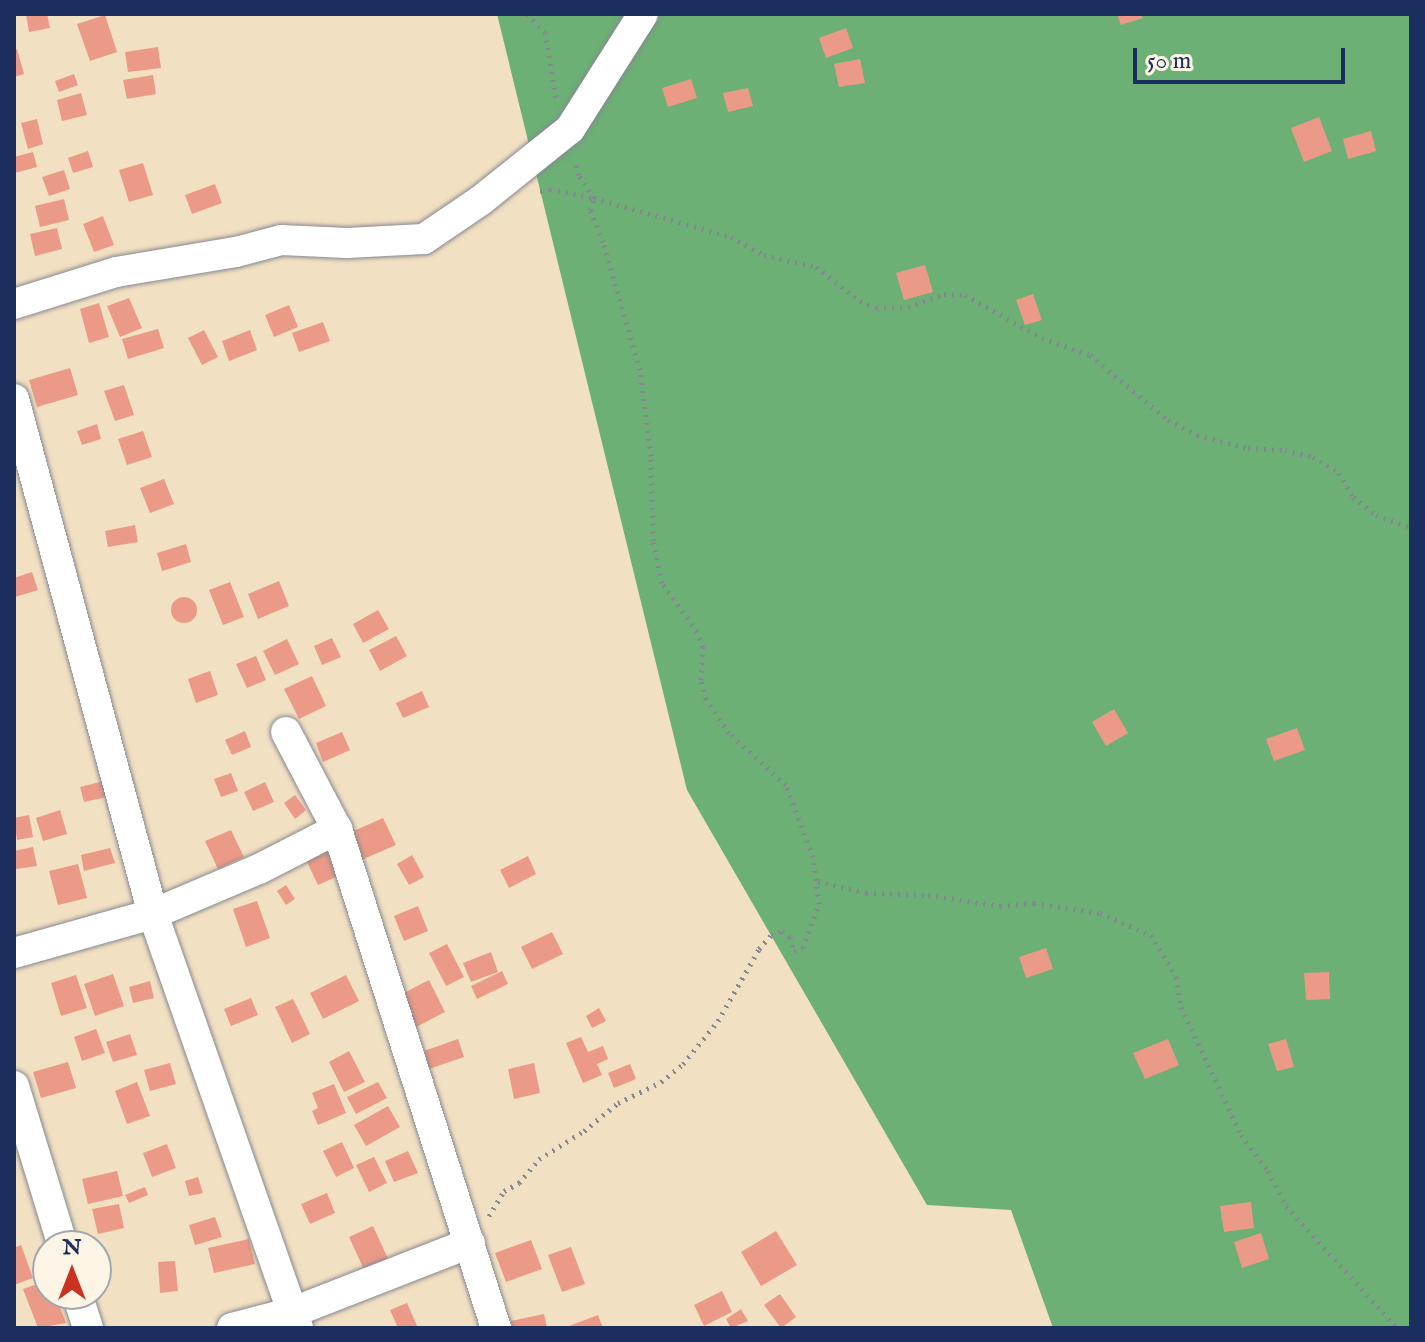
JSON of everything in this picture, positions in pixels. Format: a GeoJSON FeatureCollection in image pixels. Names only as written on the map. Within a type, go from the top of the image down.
{"type":"FeatureCollection","features":[{"type":"Feature","properties":{"kind":"street"},"geometry":{"type":"LineString","coordinates":[[14,304],[116,272],[236,252],[281,240],[347,243],[424,239],[480,201],[570,129],[643,14]]}},
{"type":"Feature","properties":{"kind":"street"},"geometry":{"type":"LineString","coordinates":[[14,399],[153,914],[296,1320]]}},
{"type":"Feature","properties":{"kind":"street"},"geometry":{"type":"LineString","coordinates":[[286,732],[337,829],[496,1328]]}},
{"type":"Feature","properties":{"kind":"street"},"geometry":{"type":"LineString","coordinates":[[14,953],[153,914],[259,869],[337,829]]}},
{"type":"Feature","properties":{"kind":"street"},"geometry":{"type":"LineString","coordinates":[[14,1086],[58,1230]]}},
{"type":"Feature","properties":{"kind":"street"},"geometry":{"type":"LineString","coordinates":[[232,1328],[296,1320],[470,1243]]}},
{"type":"Feature","properties":{"kind":"path"},"geometry":{"type":"LineString","coordinates":[[527,14],[545,32],[552,90],[570,129],[579,175],[594,198]]}},
{"type":"Feature","properties":{"kind":"path"},"geometry":{"type":"LineString","coordinates":[[536,192],[550,189],[594,198],[731,237],[764,255],[816,267],[860,301],[876,308],[908,307],[944,294],[965,295],[1042,338],[1090,355],[1168,420],[1197,435],[1248,448],[1285,450],[1313,457],[1339,473],[1353,497],[1376,515],[1411,528]]}},
{"type":"Feature","properties":{"kind":"path"},"geometry":{"type":"LineString","coordinates":[[470,1243],[504,1191],[519,1183],[539,1159],[584,1131],[618,1103],[661,1082],[683,1064],[718,1021],[750,962],[771,935],[782,931],[790,937],[794,951],[803,948],[819,904],[818,881],[786,785],[729,733],[706,699],[701,680],[703,647],[688,619],[673,603],[662,583],[653,541],[651,456],[640,370],[603,242],[590,210],[594,198]]}},
{"type":"Feature","properties":{"kind":"path"},"geometry":{"type":"LineString","coordinates":[[818,881],[866,893],[928,895],[1000,906],[1034,903],[1100,913],[1151,935],[1176,977],[1181,1007],[1241,1135],[1268,1171],[1286,1206],[1397,1328]]}},
{"type":"Feature","properties":{"kind":"green space"},"geometry":{"type":"Polygon","coordinates":[[[497,14],[1411,14],[1411,1328],[1053,1328],[1011,1210],[927,1205],[687,790],[497,14]]]}},
{"type":"Feature","properties":{"kind":"building"},"geometry":{"type":"Polygon","coordinates":[[[26,14],[47,14],[50,28],[29,32],[26,14]]]}},
{"type":"Feature","properties":{"kind":"building"},"geometry":{"type":"Polygon","coordinates":[[[1117,14],[1141,14],[1143,18],[1121,25],[1117,14]]]}},
{"type":"Feature","properties":{"kind":"building"},"geometry":{"type":"Polygon","coordinates":[[[105,15],[117,52],[90,61],[77,24],[105,15]]]}},
{"type":"Feature","properties":{"kind":"building"},"geometry":{"type":"Polygon","coordinates":[[[846,28],[853,48],[826,58],[819,38],[846,28]]]}},
{"type":"Feature","properties":{"kind":"building"},"geometry":{"type":"Polygon","coordinates":[[[158,47],[161,68],[128,72],[125,52],[158,47]]]}},
{"type":"Feature","properties":{"kind":"building"},"geometry":{"type":"Polygon","coordinates":[[[17,49],[24,74],[14,77],[14,50],[17,49]]]}},
{"type":"Feature","properties":{"kind":"building"},"geometry":{"type":"Polygon","coordinates":[[[860,59],[865,83],[839,87],[834,64],[860,59]]]}},
{"type":"Feature","properties":{"kind":"building"},"geometry":{"type":"Polygon","coordinates":[[[74,74],[78,85],[59,92],[55,81],[74,74]]]}},
{"type":"Feature","properties":{"kind":"building"},"geometry":{"type":"Polygon","coordinates":[[[153,75],[156,94],[127,99],[123,80],[153,75]]]}},
{"type":"Feature","properties":{"kind":"building"},"geometry":{"type":"Polygon","coordinates":[[[691,79],[697,98],[668,107],[662,88],[691,79]]]}},
{"type":"Feature","properties":{"kind":"building"},"geometry":{"type":"Polygon","coordinates":[[[748,88],[753,106],[728,112],[723,93],[748,88]]]}},
{"type":"Feature","properties":{"kind":"building"},"geometry":{"type":"Polygon","coordinates":[[[81,93],[87,115],[62,121],[57,100],[81,93]]]}},
{"type":"Feature","properties":{"kind":"building"},"geometry":{"type":"Polygon","coordinates":[[[1319,117],[1332,151],[1304,162],[1291,128],[1319,117]]]}},
{"type":"Feature","properties":{"kind":"building"},"geometry":{"type":"Polygon","coordinates":[[[37,119],[43,144],[28,149],[21,123],[37,119]]]}},
{"type":"Feature","properties":{"kind":"building"},"geometry":{"type":"Polygon","coordinates":[[[1371,131],[1376,151],[1348,159],[1343,139],[1371,131]]]}},
{"type":"Feature","properties":{"kind":"building"},"geometry":{"type":"Polygon","coordinates":[[[88,151],[93,167],[73,173],[68,158],[88,151]]]}},
{"type":"Feature","properties":{"kind":"building"},"geometry":{"type":"Polygon","coordinates":[[[33,152],[37,167],[15,173],[14,157],[33,152]]]}},
{"type":"Feature","properties":{"kind":"building"},"geometry":{"type":"Polygon","coordinates":[[[143,163],[153,195],[129,202],[119,170],[143,163]]]}},
{"type":"Feature","properties":{"kind":"building"},"geometry":{"type":"Polygon","coordinates":[[[64,170],[70,189],[49,196],[42,177],[64,170]]]}},
{"type":"Feature","properties":{"kind":"building"},"geometry":{"type":"Polygon","coordinates":[[[215,184],[222,203],[192,214],[185,195],[215,184]]]}},
{"type":"Feature","properties":{"kind":"building"},"geometry":{"type":"Polygon","coordinates":[[[64,199],[69,220],[40,227],[35,206],[64,199]]]}},
{"type":"Feature","properties":{"kind":"building"},"geometry":{"type":"Polygon","coordinates":[[[103,216],[114,245],[94,252],[83,224],[103,216]]]}},
{"type":"Feature","properties":{"kind":"building"},"geometry":{"type":"Polygon","coordinates":[[[57,228],[62,249],[35,256],[30,234],[57,228]]]}},
{"type":"Feature","properties":{"kind":"building"},"geometry":{"type":"Polygon","coordinates":[[[925,265],[933,292],[904,300],[896,273],[925,265]]]}},
{"type":"Feature","properties":{"kind":"building"},"geometry":{"type":"Polygon","coordinates":[[[1033,294],[1042,320],[1025,325],[1016,300],[1033,294]]]}},
{"type":"Feature","properties":{"kind":"building"},"geometry":{"type":"Polygon","coordinates":[[[129,298],[142,328],[120,337],[107,306],[129,298]]]}},
{"type":"Feature","properties":{"kind":"building"},"geometry":{"type":"Polygon","coordinates":[[[99,303],[109,337],[89,343],[80,309],[99,303]]]}},
{"type":"Feature","properties":{"kind":"building"},"geometry":{"type":"Polygon","coordinates":[[[289,305],[298,327],[274,337],[265,315],[289,305]]]}},
{"type":"Feature","properties":{"kind":"building"},"geometry":{"type":"Polygon","coordinates":[[[323,322],[330,341],[299,352],[292,333],[323,322]]]}},
{"type":"Feature","properties":{"kind":"building"},"geometry":{"type":"Polygon","coordinates":[[[158,329],[164,348],[128,359],[122,339],[158,329]]]}},
{"type":"Feature","properties":{"kind":"building"},"geometry":{"type":"Polygon","coordinates":[[[204,330],[218,357],[202,365],[188,338],[204,330]]]}},
{"type":"Feature","properties":{"kind":"building"},"geometry":{"type":"Polygon","coordinates":[[[250,330],[257,350],[229,361],[222,341],[250,330]]]}},
{"type":"Feature","properties":{"kind":"building"},"geometry":{"type":"Polygon","coordinates":[[[70,368],[78,395],[37,407],[29,380],[70,368]]]}},
{"type":"Feature","properties":{"kind":"building"},"geometry":{"type":"Polygon","coordinates":[[[124,385],[134,415],[115,421],[104,391],[124,385]]]}},
{"type":"Feature","properties":{"kind":"building"},"geometry":{"type":"Polygon","coordinates":[[[97,424],[101,439],[82,445],[77,431],[97,424]]]}},
{"type":"Feature","properties":{"kind":"building"},"geometry":{"type":"Polygon","coordinates":[[[143,431],[152,457],[127,465],[118,439],[143,431]]]}},
{"type":"Feature","properties":{"kind":"building"},"geometry":{"type":"Polygon","coordinates":[[[164,479],[174,504],[150,513],[140,488],[164,479]]]}},
{"type":"Feature","properties":{"kind":"building"},"geometry":{"type":"Polygon","coordinates":[[[135,525],[138,542],[108,547],[105,531],[135,525]]]}},
{"type":"Feature","properties":{"kind":"building"},"geometry":{"type":"Polygon","coordinates":[[[186,544],[191,562],[162,571],[157,553],[186,544]]]}},
{"type":"Feature","properties":{"kind":"building"},"geometry":{"type":"Polygon","coordinates":[[[32,572],[38,590],[15,597],[14,578],[32,572]]]}},
{"type":"Feature","properties":{"kind":"building"},"geometry":{"type":"Polygon","coordinates":[[[279,581],[289,606],[258,619],[248,594],[279,581]]]}},
{"type":"Feature","properties":{"kind":"building"},"geometry":{"type":"Polygon","coordinates":[[[230,582],[244,617],[223,625],[209,590],[230,582]]]}},
{"type":"Feature","properties":{"kind":"building"},"geometry":{"type":"Polygon","coordinates":[[[184,597],[193,601],[197,610],[193,619],[184,623],[175,619],[171,610],[175,601],[184,597]]]}},
{"type":"Feature","properties":{"kind":"building"},"geometry":{"type":"Polygon","coordinates":[[[378,610],[389,629],[363,643],[353,624],[378,610]]]}},
{"type":"Feature","properties":{"kind":"building"},"geometry":{"type":"Polygon","coordinates":[[[396,636],[407,656],[380,671],[369,650],[396,636]]]}},
{"type":"Feature","properties":{"kind":"building"},"geometry":{"type":"Polygon","coordinates":[[[332,638],[341,657],[322,665],[314,646],[332,638]]]}},
{"type":"Feature","properties":{"kind":"building"},"geometry":{"type":"Polygon","coordinates":[[[287,639],[299,664],[275,675],[263,651],[287,639]]]}},
{"type":"Feature","properties":{"kind":"building"},"geometry":{"type":"Polygon","coordinates":[[[256,656],[266,680],[247,688],[236,664],[256,656]]]}},
{"type":"Feature","properties":{"kind":"building"},"geometry":{"type":"Polygon","coordinates":[[[210,671],[218,695],[196,703],[188,679],[210,671]]]}},
{"type":"Feature","properties":{"kind":"building"},"geometry":{"type":"Polygon","coordinates":[[[312,676],[326,706],[299,719],[284,689],[312,676]]]}},
{"type":"Feature","properties":{"kind":"building"},"geometry":{"type":"Polygon","coordinates":[[[422,691],[429,707],[403,718],[396,703],[422,691]]]}},
{"type":"Feature","properties":{"kind":"building"},"geometry":{"type":"Polygon","coordinates":[[[1114,709],[1128,733],[1106,746],[1092,722],[1114,709]]]}},
{"type":"Feature","properties":{"kind":"building"},"geometry":{"type":"Polygon","coordinates":[[[1297,728],[1305,750],[1274,761],[1266,739],[1297,728]]]}},
{"type":"Feature","properties":{"kind":"building"},"geometry":{"type":"Polygon","coordinates":[[[245,731],[251,747],[232,755],[225,740],[245,731]]]}},
{"type":"Feature","properties":{"kind":"building"},"geometry":{"type":"Polygon","coordinates":[[[342,732],[350,750],[323,762],[316,743],[342,732]]]}},
{"type":"Feature","properties":{"kind":"building"},"geometry":{"type":"Polygon","coordinates":[[[231,773],[238,791],[221,797],[214,779],[231,773]]]}},
{"type":"Feature","properties":{"kind":"building"},"geometry":{"type":"Polygon","coordinates":[[[104,781],[107,797],[84,802],[80,787],[104,781]]]}},
{"type":"Feature","properties":{"kind":"building"},"geometry":{"type":"Polygon","coordinates":[[[265,782],[274,802],[253,811],[244,792],[265,782]]]}},
{"type":"Feature","properties":{"kind":"building"},"geometry":{"type":"Polygon","coordinates":[[[295,795],[306,810],[295,819],[284,803],[295,795]]]}},
{"type":"Feature","properties":{"kind":"building"},"geometry":{"type":"Polygon","coordinates":[[[60,810],[67,834],[43,841],[36,818],[60,810]]]}},
{"type":"Feature","properties":{"kind":"building"},"geometry":{"type":"Polygon","coordinates":[[[29,815],[33,837],[17,840],[14,818],[29,815]]]}},
{"type":"Feature","properties":{"kind":"building"},"geometry":{"type":"Polygon","coordinates":[[[383,818],[396,845],[359,861],[347,834],[383,818]]]}},
{"type":"Feature","properties":{"kind":"building"},"geometry":{"type":"Polygon","coordinates":[[[231,830],[244,857],[218,869],[205,841],[231,830]]]}},
{"type":"Feature","properties":{"kind":"building"},"geometry":{"type":"Polygon","coordinates":[[[33,847],[37,866],[16,869],[14,851],[33,847]]]}},
{"type":"Feature","properties":{"kind":"building"},"geometry":{"type":"Polygon","coordinates":[[[327,847],[340,875],[318,885],[305,858],[327,847]]]}},
{"type":"Feature","properties":{"kind":"building"},"geometry":{"type":"Polygon","coordinates":[[[110,848],[115,863],[84,871],[81,855],[110,848]]]}},
{"type":"Feature","properties":{"kind":"building"},"geometry":{"type":"Polygon","coordinates":[[[412,855],[424,877],[409,885],[397,864],[412,855]]]}},
{"type":"Feature","properties":{"kind":"building"},"geometry":{"type":"Polygon","coordinates":[[[528,856],[536,874],[509,888],[500,870],[528,856]]]}},
{"type":"Feature","properties":{"kind":"building"},"geometry":{"type":"Polygon","coordinates":[[[78,864],[87,898],[58,905],[49,871],[78,864]]]}},
{"type":"Feature","properties":{"kind":"building"},"geometry":{"type":"Polygon","coordinates":[[[286,885],[295,899],[286,905],[277,891],[286,885]]]}},
{"type":"Feature","properties":{"kind":"building"},"geometry":{"type":"Polygon","coordinates":[[[257,901],[270,938],[246,947],[233,909],[257,901]]]}},
{"type":"Feature","properties":{"kind":"building"},"geometry":{"type":"Polygon","coordinates":[[[418,906],[428,931],[404,941],[394,916],[418,906]]]}},
{"type":"Feature","properties":{"kind":"building"},"geometry":{"type":"Polygon","coordinates":[[[552,932],[563,954],[532,969],[521,947],[552,932]]]}},
{"type":"Feature","properties":{"kind":"building"},"geometry":{"type":"Polygon","coordinates":[[[447,944],[464,977],[446,986],[429,953],[447,944]]]}},
{"type":"Feature","properties":{"kind":"building"},"geometry":{"type":"Polygon","coordinates":[[[1046,948],[1053,969],[1026,978],[1019,957],[1046,948]]]}},
{"type":"Feature","properties":{"kind":"building"},"geometry":{"type":"Polygon","coordinates":[[[491,952],[498,972],[471,982],[463,963],[491,952]]]}},
{"type":"Feature","properties":{"kind":"building"},"geometry":{"type":"Polygon","coordinates":[[[502,971],[508,984],[477,999],[471,986],[502,971]]]}},
{"type":"Feature","properties":{"kind":"building"},"geometry":{"type":"Polygon","coordinates":[[[1329,972],[1330,999],[1306,1000],[1304,973],[1329,972]]]}},
{"type":"Feature","properties":{"kind":"building"},"geometry":{"type":"Polygon","coordinates":[[[113,974],[124,1006],[95,1016],[84,984],[113,974]]]}},
{"type":"Feature","properties":{"kind":"building"},"geometry":{"type":"Polygon","coordinates":[[[76,975],[87,1008],[61,1016],[51,983],[76,975]]]}},
{"type":"Feature","properties":{"kind":"building"},"geometry":{"type":"Polygon","coordinates":[[[346,975],[359,1001],[323,1019],[310,993],[346,975]]]}},
{"type":"Feature","properties":{"kind":"building"},"geometry":{"type":"Polygon","coordinates":[[[429,980],[445,1012],[416,1027],[400,995],[429,980]]]}},
{"type":"Feature","properties":{"kind":"building"},"geometry":{"type":"Polygon","coordinates":[[[150,981],[154,998],[133,1003],[129,987],[150,981]]]}},
{"type":"Feature","properties":{"kind":"building"},"geometry":{"type":"Polygon","coordinates":[[[251,998],[258,1015],[231,1026],[224,1009],[251,998]]]}},
{"type":"Feature","properties":{"kind":"building"},"geometry":{"type":"Polygon","coordinates":[[[293,999],[310,1034],[292,1043],[275,1007],[293,999]]]}},
{"type":"Feature","properties":{"kind":"building"},"geometry":{"type":"Polygon","coordinates":[[[599,1008],[606,1021],[592,1028],[586,1016],[599,1008]]]}},
{"type":"Feature","properties":{"kind":"building"},"geometry":{"type":"Polygon","coordinates":[[[96,1029],[105,1053],[82,1061],[74,1037],[96,1029]]]}},
{"type":"Feature","properties":{"kind":"building"},"geometry":{"type":"Polygon","coordinates":[[[130,1034],[137,1055],[113,1062],[106,1042],[130,1034]]]}},
{"type":"Feature","properties":{"kind":"building"},"geometry":{"type":"Polygon","coordinates":[[[581,1037],[588,1052],[603,1046],[608,1059],[597,1064],[602,1075],[583,1083],[566,1043],[581,1037]]]}},
{"type":"Feature","properties":{"kind":"building"},"geometry":{"type":"Polygon","coordinates":[[[458,1039],[464,1057],[429,1069],[424,1051],[458,1039]]]}},
{"type":"Feature","properties":{"kind":"building"},"geometry":{"type":"Polygon","coordinates":[[[1168,1039],[1179,1065],[1145,1079],[1133,1053],[1168,1039]]]}},
{"type":"Feature","properties":{"kind":"building"},"geometry":{"type":"Polygon","coordinates":[[[1286,1039],[1294,1067],[1277,1071],[1268,1044],[1286,1039]]]}},
{"type":"Feature","properties":{"kind":"building"},"geometry":{"type":"Polygon","coordinates":[[[349,1051],[365,1082],[344,1092],[329,1062],[349,1051]]]}},
{"type":"Feature","properties":{"kind":"building"},"geometry":{"type":"Polygon","coordinates":[[[68,1062],[76,1088],[41,1098],[33,1072],[68,1062]]]}},
{"type":"Feature","properties":{"kind":"building"},"geometry":{"type":"Polygon","coordinates":[[[170,1063],[176,1084],[150,1091],[144,1070],[170,1063]]]}},
{"type":"Feature","properties":{"kind":"building"},"geometry":{"type":"Polygon","coordinates":[[[534,1063],[540,1093],[514,1099],[508,1069],[534,1063]]]}},
{"type":"Feature","properties":{"kind":"building"},"geometry":{"type":"Polygon","coordinates":[[[630,1064],[636,1079],[614,1088],[608,1073],[630,1064]]]}},
{"type":"Feature","properties":{"kind":"building"},"geometry":{"type":"Polygon","coordinates":[[[137,1082],[150,1116],[127,1124],[115,1091],[137,1082]]]}},
{"type":"Feature","properties":{"kind":"building"},"geometry":{"type":"Polygon","coordinates":[[[378,1082],[387,1098],[356,1114],[347,1097],[378,1082]]]}},
{"type":"Feature","properties":{"kind":"building"},"geometry":{"type":"Polygon","coordinates":[[[334,1084],[346,1113],[318,1125],[312,1111],[318,1108],[312,1093],[334,1084]]]}},
{"type":"Feature","properties":{"kind":"building"},"geometry":{"type":"Polygon","coordinates":[[[388,1106],[400,1127],[366,1146],[354,1125],[388,1106]]]}},
{"type":"Feature","properties":{"kind":"building"},"geometry":{"type":"Polygon","coordinates":[[[342,1142],[354,1168],[336,1177],[323,1151],[342,1142]]]}},
{"type":"Feature","properties":{"kind":"building"},"geometry":{"type":"Polygon","coordinates":[[[167,1144],[176,1168],[152,1177],[143,1153],[167,1144]]]}},
{"type":"Feature","properties":{"kind":"building"},"geometry":{"type":"Polygon","coordinates":[[[408,1151],[418,1173],[394,1182],[385,1161],[408,1151]]]}},
{"type":"Feature","properties":{"kind":"building"},"geometry":{"type":"Polygon","coordinates":[[[374,1157],[387,1183],[369,1192],[356,1165],[374,1157]]]}},
{"type":"Feature","properties":{"kind":"building"},"geometry":{"type":"Polygon","coordinates":[[[117,1171],[123,1196],[88,1204],[82,1179],[117,1171]]]}},
{"type":"Feature","properties":{"kind":"building"},"geometry":{"type":"Polygon","coordinates":[[[198,1177],[203,1193],[189,1196],[185,1181],[198,1177]]]}},
{"type":"Feature","properties":{"kind":"building"},"geometry":{"type":"Polygon","coordinates":[[[145,1187],[148,1195],[129,1203],[125,1195],[145,1187]]]}},
{"type":"Feature","properties":{"kind":"building"},"geometry":{"type":"Polygon","coordinates":[[[327,1193],[335,1213],[310,1224],[301,1204],[327,1193]]]}},
{"type":"Feature","properties":{"kind":"building"},"geometry":{"type":"Polygon","coordinates":[[[1251,1202],[1254,1228],[1224,1232],[1220,1206],[1251,1202]]]}},
{"type":"Feature","properties":{"kind":"building"},"geometry":{"type":"Polygon","coordinates":[[[119,1204],[124,1228],[97,1230],[92,1209],[119,1204]]]}},
{"type":"Feature","properties":{"kind":"building"},"geometry":{"type":"Polygon","coordinates":[[[215,1217],[222,1237],[195,1245],[189,1225],[215,1217]]]}},
{"type":"Feature","properties":{"kind":"building"},"geometry":{"type":"Polygon","coordinates":[[[373,1226],[390,1263],[366,1274],[349,1237],[373,1226]]]}},
{"type":"Feature","properties":{"kind":"building"},"geometry":{"type":"Polygon","coordinates":[[[776,1231],[797,1265],[761,1286],[741,1252],[776,1231]]]}},
{"type":"Feature","properties":{"kind":"building"},"geometry":{"type":"Polygon","coordinates":[[[1261,1233],[1269,1259],[1242,1268],[1234,1242],[1261,1233]]]}},
{"type":"Feature","properties":{"kind":"building"},"geometry":{"type":"Polygon","coordinates":[[[249,1239],[255,1264],[214,1273],[208,1248],[249,1239]]]}},
{"type":"Feature","properties":{"kind":"building"},"geometry":{"type":"Polygon","coordinates":[[[531,1240],[542,1269],[506,1282],[495,1253],[531,1240]]]}},
{"type":"Feature","properties":{"kind":"building"},"geometry":{"type":"Polygon","coordinates":[[[21,1245],[32,1278],[14,1285],[14,1248],[21,1245]]]}},
{"type":"Feature","properties":{"kind":"building"},"geometry":{"type":"Polygon","coordinates":[[[571,1247],[585,1284],[562,1292],[548,1255],[571,1247]]]}},
{"type":"Feature","properties":{"kind":"building"},"geometry":{"type":"Polygon","coordinates":[[[175,1261],[178,1291],[160,1293],[158,1262],[175,1261]]]}},
{"type":"Feature","properties":{"kind":"building"},"geometry":{"type":"Polygon","coordinates":[[[32,1286],[32,1310],[61,1310],[66,1323],[38,1328],[23,1289],[32,1286]]]}},
{"type":"Feature","properties":{"kind":"building"},"geometry":{"type":"Polygon","coordinates":[[[722,1291],[732,1312],[704,1326],[694,1305],[722,1291]]]}},
{"type":"Feature","properties":{"kind":"building"},"geometry":{"type":"Polygon","coordinates":[[[780,1294],[796,1317],[781,1328],[764,1305],[780,1294]]]}},
{"type":"Feature","properties":{"kind":"building"},"geometry":{"type":"Polygon","coordinates":[[[407,1303],[418,1328],[398,1328],[390,1310],[407,1303]]]}},
{"type":"Feature","properties":{"kind":"building"},"geometry":{"type":"Polygon","coordinates":[[[741,1309],[748,1321],[731,1328],[726,1319],[741,1309]]]}},
{"type":"Feature","properties":{"kind":"building"},"geometry":{"type":"Polygon","coordinates":[[[544,1314],[547,1328],[512,1328],[511,1321],[544,1314]]]}},
{"type":"Feature","properties":{"kind":"building"},"geometry":{"type":"Polygon","coordinates":[[[598,1315],[603,1328],[564,1328],[598,1315]]]}}]}
